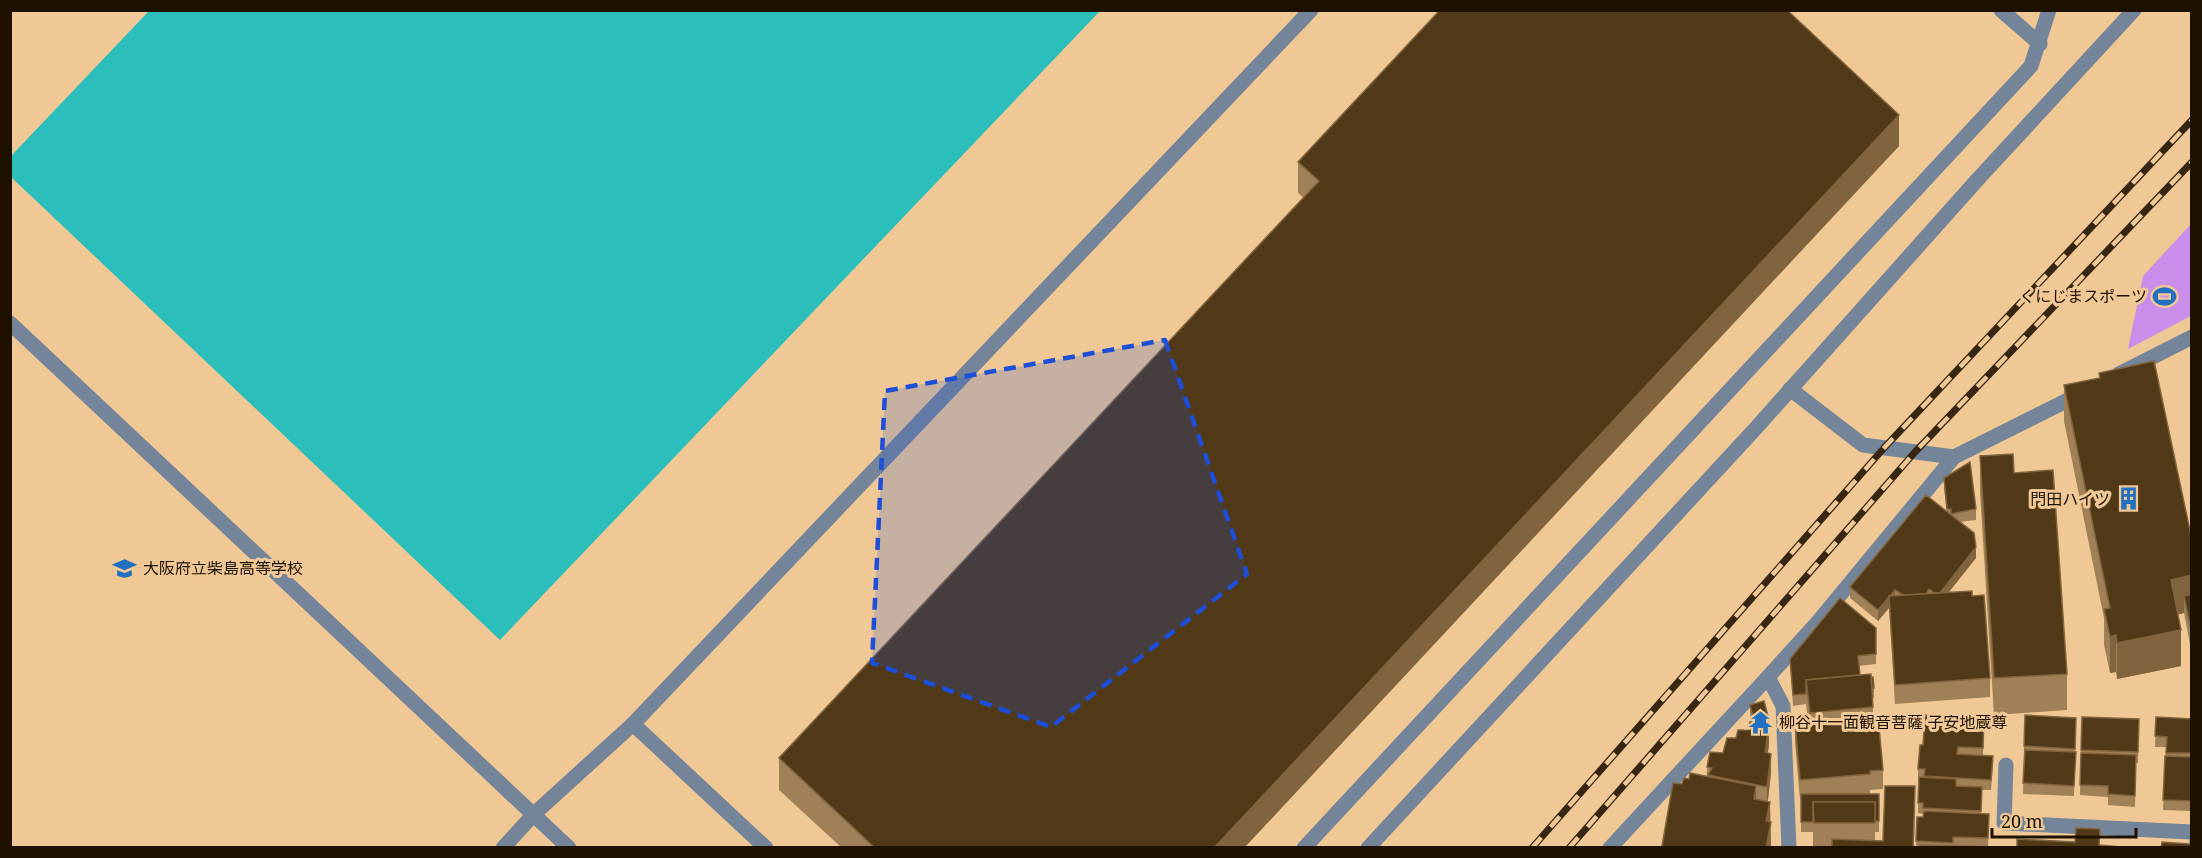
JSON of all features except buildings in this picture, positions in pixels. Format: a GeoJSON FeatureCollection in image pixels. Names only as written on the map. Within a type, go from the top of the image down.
{"type":"FeatureCollection","features":[{"type":"Feature","properties":{"kind":"street"},"geometry":{"type":"LineString","coordinates":[[503,848],[534,814],[633,724],[1311,10]]}},
{"type":"Feature","properties":{"kind":"street"},"geometry":{"type":"LineString","coordinates":[[2001,10],[2040,44]]}},
{"type":"Feature","properties":{"kind":"street"},"geometry":{"type":"LineString","coordinates":[[1304,848],[2031,66],[2040,44],[2049,10]]}},
{"type":"Feature","properties":{"kind":"street"},"geometry":{"type":"LineString","coordinates":[[1368,848],[2134,10]]}},
{"type":"Feature","properties":{"kind":"street"},"geometry":{"type":"LineString","coordinates":[[10,323],[569,848]]}},
{"type":"Feature","properties":{"kind":"street"},"geometry":{"type":"LineString","coordinates":[[1610,848],[1817,623],[1954,457],[2192,337]]}},
{"type":"Feature","properties":{"kind":"street"},"geometry":{"type":"LineString","coordinates":[[1790,389],[1863,445],[1954,457]]}},
{"type":"Feature","properties":{"kind":"street"},"geometry":{"type":"LineString","coordinates":[[1768,677],[1783,706],[1789,848]]}},
{"type":"Feature","properties":{"kind":"street"},"geometry":{"type":"LineString","coordinates":[[633,724],[766,848]]}},
{"type":"Feature","properties":{"kind":"street"},"geometry":{"type":"LineString","coordinates":[[2006,765],[2004,823],[2192,832]]}},
{"type":"Feature","properties":{"kind":"highlighted area"},"geometry":{"type":"Polygon","coordinates":[[[1165,340],[1247,574],[1051,727],[872,663],[885,391],[1165,340]]]}},
{"type":"Feature","properties":{"kind":"shaded area","name":"くにじまスポーツ"},"geometry":{"type":"Polygon","coordinates":[[[2191,224],[2191,316],[2128,349],[2143,276],[2191,224]]]}},
{"type":"Feature","properties":{"kind":"water"},"geometry":{"type":"Polygon","coordinates":[[[149,11],[1100,11],[500,640],[11,177],[11,156],[149,11]]]}},
{"type":"Feature","properties":{"kind":"railway"},"geometry":{"type":"LineString","coordinates":[[1532,848],[1884,448],[2192,120]]}},
{"type":"Feature","properties":{"kind":"railway"},"geometry":{"type":"LineString","coordinates":[[1569,848],[1915,452],[2192,162]]}},
{"type":"Feature","properties":{"kind":"place","name":"くにじまスポーツ"},"geometry":{"type":"Point","coordinates":[2165,296]}},
{"type":"Feature","properties":{"kind":"place","name":"門田ハイツ"},"geometry":{"type":"Point","coordinates":[2128,499]}},
{"type":"Feature","properties":{"kind":"place","name":"大阪府立柴島高等学校"},"geometry":{"type":"Point","coordinates":[125,568]}},
{"type":"Feature","properties":{"kind":"place","name":"柳谷十一面観音菩薩 子安地蔵尊"},"geometry":{"type":"Point","coordinates":[1761,722]}}]}
